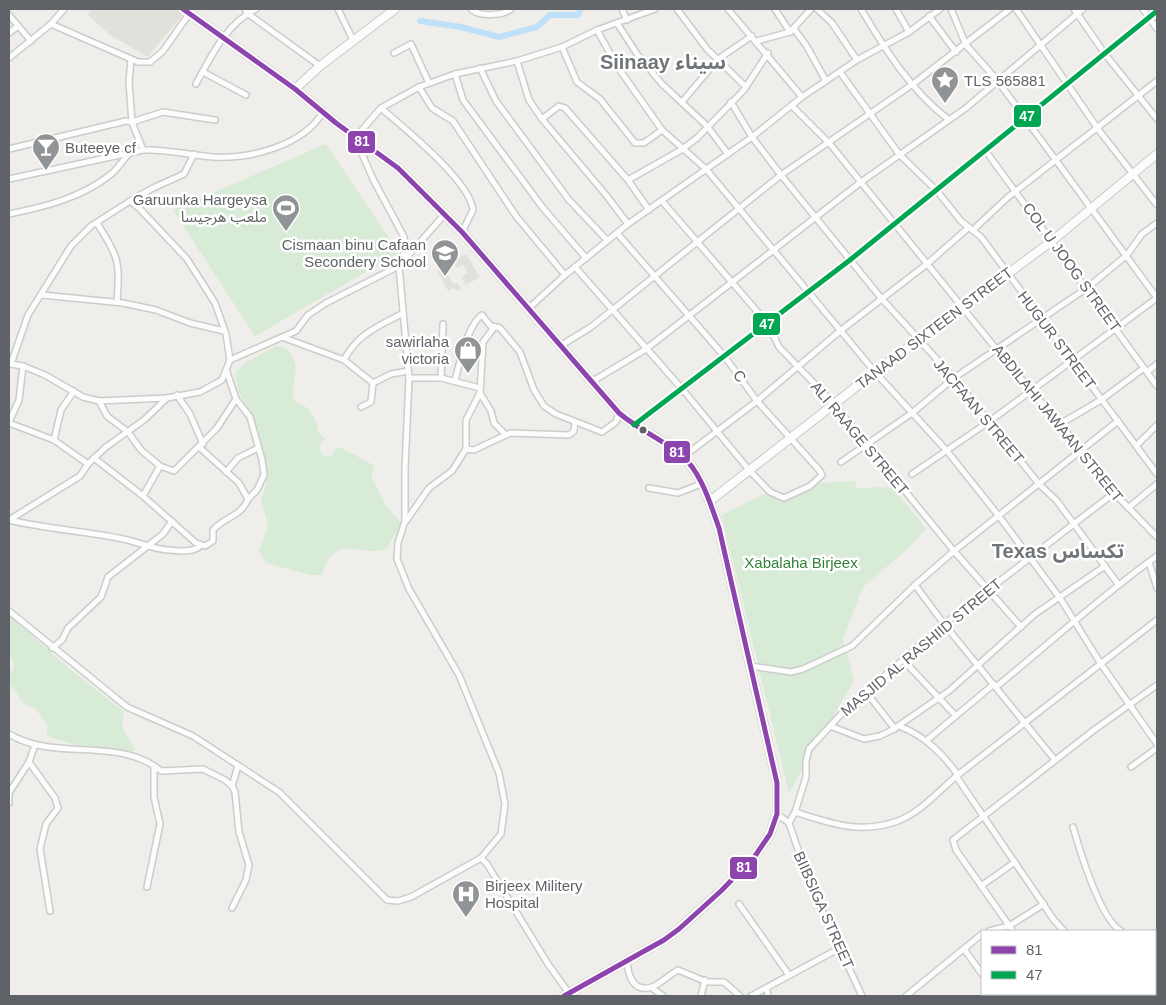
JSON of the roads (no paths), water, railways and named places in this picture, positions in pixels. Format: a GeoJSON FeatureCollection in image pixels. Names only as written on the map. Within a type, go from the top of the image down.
{"type":"FeatureCollection","features":[{"type":"Feature","properties":{"kind":"main road"},"geometry":{"type":"LineString","coordinates":[[295,88],[386,11],[395,9]]}},
{"type":"Feature","properties":{"kind":"main road"},"geometry":{"type":"LineString","coordinates":[[186,11],[295,88],[355,138],[398,168],[462,232],[619,413],[683,457],[710,501],[719,528],[777,783],[777,814],[770,834],[755,856],[680,929],[568,995]]}},
{"type":"Feature","properties":{"kind":"main road","name":"TANAAD SIXTEEN STREET"},"geometry":{"type":"LineString","coordinates":[[710,501],[875,372],[1007,272],[1052,241],[1157,154]]}},
{"type":"Feature","properties":{"kind":"street"},"geometry":{"type":"LineString","coordinates":[[9,58],[51,24],[64,9]]}},
{"type":"Feature","properties":{"kind":"street"},"geometry":{"type":"LineString","coordinates":[[196,84],[222,37],[246,11],[256,9]]}},
{"type":"Feature","properties":{"kind":"street"},"geometry":{"type":"LineString","coordinates":[[338,9],[353,40]]}},
{"type":"Feature","properties":{"kind":"street"},"geometry":{"type":"LineString","coordinates":[[471,9],[476,12],[490,14],[506,13],[511,9]]}},
{"type":"Feature","properties":{"kind":"street"},"geometry":{"type":"LineString","coordinates":[[622,9],[627,20]]}},
{"type":"Feature","properties":{"kind":"street"},"geometry":{"type":"LineString","coordinates":[[406,521],[404,469],[409,378],[399,266],[405,250],[404,237],[373,178],[355,138],[381,108],[419,87],[455,74],[517,62],[562,47],[597,30],[655,9]]}},
{"type":"Feature","properties":{"kind":"street"},"geometry":{"type":"LineString","coordinates":[[677,9],[707,49],[746,87]]}},
{"type":"Feature","properties":{"kind":"street"},"geometry":{"type":"LineString","coordinates":[[728,9],[768,53],[802,97]]}},
{"type":"Feature","properties":{"kind":"street"},"geometry":{"type":"LineString","coordinates":[[776,9],[806,45],[826,81]]}},
{"type":"Feature","properties":{"kind":"street"},"geometry":{"type":"LineString","coordinates":[[757,41],[792,30],[811,9]]}},
{"type":"Feature","properties":{"kind":"street"},"geometry":{"type":"LineString","coordinates":[[817,9],[832,23],[857,60]]}},
{"type":"Feature","properties":{"kind":"street"},"geometry":{"type":"LineString","coordinates":[[861,9],[884,47],[922,98],[948,120]]}},
{"type":"Feature","properties":{"kind":"street"},"geometry":{"type":"LineString","coordinates":[[896,9],[909,32]]}},
{"type":"Feature","properties":{"kind":"street"},"geometry":{"type":"LineString","coordinates":[[529,308],[607,240],[752,137],[802,97],[857,60],[909,32],[940,9]]}},
{"type":"Feature","properties":{"kind":"street"},"geometry":{"type":"LineString","coordinates":[[912,474],[990,421],[1157,298],[1026,118],[997,80],[966,45],[951,9]]}},
{"type":"Feature","properties":{"kind":"street"},"geometry":{"type":"LineString","coordinates":[[560,346],[591,327],[781,175],[830,144],[869,113],[913,84],[966,45],[1010,9]]}},
{"type":"Feature","properties":{"kind":"street"},"geometry":{"type":"LineString","coordinates":[[1016,9],[1098,128],[1157,205]]}},
{"type":"Feature","properties":{"kind":"street"},"geometry":{"type":"LineString","coordinates":[[593,381],[646,349],[861,182],[966,108],[1075,11],[1083,9]]}},
{"type":"Feature","properties":{"kind":"street"},"geometry":{"type":"LineString","coordinates":[[1143,9],[1157,29]]}},
{"type":"Feature","properties":{"kind":"street"},"geometry":{"type":"LineString","coordinates":[[51,24],[138,62],[150,62],[163,51],[186,11]]}},
{"type":"Feature","properties":{"kind":"street"},"geometry":{"type":"LineString","coordinates":[[246,11],[320,66]]}},
{"type":"Feature","properties":{"kind":"street"},"geometry":{"type":"LineString","coordinates":[[1075,11],[1105,54],[1157,119]]}},
{"type":"Feature","properties":{"kind":"street"},"geometry":{"type":"LineString","coordinates":[[634,425],[768,324],[938,191],[985,150],[1157,11]]}},
{"type":"Feature","properties":{"kind":"street"},"geometry":{"type":"LineString","coordinates":[[9,16],[30,41]]}},
{"type":"Feature","properties":{"kind":"street"},"geometry":{"type":"LineString","coordinates":[[929,16],[956,52]]}},
{"type":"Feature","properties":{"kind":"street"},"geometry":{"type":"LineString","coordinates":[[617,23],[637,54],[662,84],[707,126],[728,154]]}},
{"type":"Feature","properties":{"kind":"street"},"geometry":{"type":"LineString","coordinates":[[9,33],[18,26]]}},
{"type":"Feature","properties":{"kind":"street"},"geometry":{"type":"LineString","coordinates":[[597,30],[617,66],[662,130],[681,150],[706,169],[875,372],[947,451],[998,515],[1028,558],[1060,598],[1101,664],[1157,744]]}},
{"type":"Feature","properties":{"kind":"street"},"geometry":{"type":"LineString","coordinates":[[682,102],[718,59],[752,36]]}},
{"type":"Feature","properties":{"kind":"street"},"geometry":{"type":"LineString","coordinates":[[394,53],[411,44],[429,83]]}},
{"type":"Feature","properties":{"kind":"street"},"geometry":{"type":"LineString","coordinates":[[562,47],[577,82],[600,98],[635,143],[644,143],[662,130]]}},
{"type":"Feature","properties":{"kind":"street"},"geometry":{"type":"LineString","coordinates":[[628,180],[681,150],[697,138],[746,87],[768,53]]}},
{"type":"Feature","properties":{"kind":"street"},"geometry":{"type":"LineString","coordinates":[[131,59],[128,82],[132,122],[143,150]]}},
{"type":"Feature","properties":{"kind":"street"},"geometry":{"type":"LineString","coordinates":[[517,62],[529,100],[542,119],[628,224]]}},
{"type":"Feature","properties":{"kind":"street"},"geometry":{"type":"LineString","coordinates":[[480,68],[496,101],[569,200],[607,240]]}},
{"type":"Feature","properties":{"kind":"street"},"geometry":{"type":"LineString","coordinates":[[203,72],[246,95]]}},
{"type":"Feature","properties":{"kind":"street","name":"HUGUR STREET"},"geometry":{"type":"LineString","coordinates":[[840,72],[899,154],[938,191],[971,229],[981,237],[1157,474]]}},
{"type":"Feature","properties":{"kind":"street"},"geometry":{"type":"LineString","coordinates":[[455,74],[463,100],[543,208],[586,258]]}},
{"type":"Feature","properties":{"kind":"street"},"geometry":{"type":"LineString","coordinates":[[683,457],[758,400],[840,331],[928,264],[1157,81]]}},
{"type":"Feature","properties":{"kind":"street"},"geometry":{"type":"LineString","coordinates":[[419,87],[432,108],[453,121],[516,216],[565,275]]}},
{"type":"Feature","properties":{"kind":"street","name":"JACFAAN STREET"},"geometry":{"type":"LineString","coordinates":[[731,102],[752,137],[781,175],[882,299],[954,378],[1039,484],[1057,501],[1118,584]]}},
{"type":"Feature","properties":{"kind":"street"},"geometry":{"type":"LineString","coordinates":[[542,119],[559,106],[562,106],[628,180],[649,210]]}},
{"type":"Feature","properties":{"kind":"street","name":"ABDILAHI JAWAAN STREET"},"geometry":{"type":"LineString","coordinates":[[792,106],[830,144],[894,225],[1081,449],[1114,493],[1157,537]]}},
{"type":"Feature","properties":{"kind":"street"},"geometry":{"type":"LineString","coordinates":[[381,108],[422,144],[468,194],[473,210],[462,232]]}},
{"type":"Feature","properties":{"kind":"street"},"geometry":{"type":"LineString","coordinates":[[9,149],[132,122],[163,112],[215,120]]}},
{"type":"Feature","properties":{"kind":"street"},"geometry":{"type":"LineString","coordinates":[[9,179],[143,150],[214,157],[242,156],[278,146],[309,128],[324,112]]}},
{"type":"Feature","properties":{"kind":"street","name":"COL U JOOG STREET"},"geometry":{"type":"LineString","coordinates":[[985,150],[1017,191],[1157,386]]}},
{"type":"Feature","properties":{"kind":"street"},"geometry":{"type":"LineString","coordinates":[[9,214],[52,206],[69,198],[111,174],[128,154]]}},
{"type":"Feature","properties":{"kind":"street"},"geometry":{"type":"LineString","coordinates":[[130,201],[139,208],[187,259],[215,303],[224,331],[230,360],[222,380],[200,392],[167,398],[99,401],[74,391],[24,366],[10,364],[28,315],[42,295],[52,275],[80,235],[130,201],[152,188],[184,174],[194,154]]}},
{"type":"Feature","properties":{"kind":"street","name":"ALI RAAGE STREET"},"geometry":{"type":"LineString","coordinates":[[662,201],[768,324],[776,343],[834,404],[954,551],[989,588],[1021,627]]}},
{"type":"Feature","properties":{"kind":"street"},"geometry":{"type":"LineString","coordinates":[[230,360],[296,331],[308,315],[326,303],[399,266],[444,215]]}},
{"type":"Feature","properties":{"kind":"street"},"geometry":{"type":"LineString","coordinates":[[97,223],[117,256],[119,268],[117,302]]}},
{"type":"Feature","properties":{"kind":"street"},"geometry":{"type":"LineString","coordinates":[[841,462],[912,412],[954,378],[1042,321],[1086,288],[1127,255],[1142,234],[1157,223]]}},
{"type":"Feature","properties":{"kind":"street","name":"C"},"geometry":{"type":"LineString","coordinates":[[617,233],[687,316],[725,357],[758,400],[792,437],[822,475],[818,481],[781,498],[770,492],[749,470]]}},
{"type":"Feature","properties":{"kind":"street"},"geometry":{"type":"LineString","coordinates":[[575,267],[613,309],[749,470]]}},
{"type":"Feature","properties":{"kind":"street"},"geometry":{"type":"LineString","coordinates":[[42,295],[117,302],[156,310],[190,323],[224,331]]}},
{"type":"Feature","properties":{"kind":"street"},"geometry":{"type":"LineString","coordinates":[[344,360],[350,347],[360,337],[404,313]]}},
{"type":"Feature","properties":{"kind":"street"},"geometry":{"type":"LineString","coordinates":[[455,381],[469,336],[480,315],[485,317],[492,326],[500,328],[520,352],[534,390],[544,406],[575,422],[602,432],[616,422],[619,413]]}},
{"type":"Feature","properties":{"kind":"street"},"geometry":{"type":"LineString","coordinates":[[441,378],[443,324]]}},
{"type":"Feature","properties":{"kind":"street"},"geometry":{"type":"LineString","coordinates":[[9,610],[52,648],[126,707],[193,736],[279,792],[387,900],[398,901],[411,897],[481,858],[502,834],[505,804],[499,773],[459,675],[409,589],[397,559],[398,543],[406,521],[429,488],[452,471],[466,449],[466,420],[480,391],[483,342],[493,329],[492,326]]}},
{"type":"Feature","properties":{"kind":"street"},"geometry":{"type":"LineString","coordinates":[[282,337],[344,360],[373,383]]}},
{"type":"Feature","properties":{"kind":"street"},"geometry":{"type":"LineString","coordinates":[[1060,424],[1157,364]]}},
{"type":"Feature","properties":{"kind":"street"},"geometry":{"type":"LineString","coordinates":[[24,366],[19,400],[9,423],[54,440],[88,464]]}},
{"type":"Feature","properties":{"kind":"street"},"geometry":{"type":"LineString","coordinates":[[373,383],[391,374],[408,371]]}},
{"type":"Feature","properties":{"kind":"street"},"geometry":{"type":"LineString","coordinates":[[9,520],[40,527],[70,529],[166,550],[189,550],[209,545],[213,541],[213,530],[218,524],[238,514],[246,506],[248,499],[257,490],[264,476],[262,460],[250,417],[236,399],[226,372]]}},
{"type":"Feature","properties":{"kind":"street"},"geometry":{"type":"LineString","coordinates":[[409,378],[441,378],[455,381],[480,391],[491,411],[494,423],[506,435]]}},
{"type":"Feature","properties":{"kind":"street"},"geometry":{"type":"LineString","coordinates":[[361,407],[371,402],[373,383]]}},
{"type":"Feature","properties":{"kind":"street"},"geometry":{"type":"LineString","coordinates":[[54,440],[61,410],[74,391]]}},
{"type":"Feature","properties":{"kind":"street"},"geometry":{"type":"LineString","coordinates":[[178,395],[190,414],[201,446],[239,483],[248,499]]}},
{"type":"Feature","properties":{"kind":"street"},"geometry":{"type":"LineString","coordinates":[[9,520],[80,476],[88,464],[106,447],[144,420],[167,398]]}},
{"type":"Feature","properties":{"kind":"street"},"geometry":{"type":"LineString","coordinates":[[99,401],[107,416],[128,432],[141,450],[160,466],[174,471],[201,446],[226,417],[236,399]]}},
{"type":"Feature","properties":{"kind":"street"},"geometry":{"type":"LineString","coordinates":[[751,666],[792,672],[846,650],[954,551],[1118,421]]}},
{"type":"Feature","properties":{"kind":"street"},"geometry":{"type":"LineString","coordinates":[[466,449],[474,450],[506,435],[569,435],[574,431],[575,422]]}},
{"type":"Feature","properties":{"kind":"street"},"geometry":{"type":"LineString","coordinates":[[1136,445],[1157,425]]}},
{"type":"Feature","properties":{"kind":"street"},"geometry":{"type":"LineString","coordinates":[[226,472],[238,458],[258,448]]}},
{"type":"Feature","properties":{"kind":"street"},"geometry":{"type":"LineString","coordinates":[[94,458],[143,496],[201,546]]}},
{"type":"Feature","properties":{"kind":"street"},"geometry":{"type":"LineString","coordinates":[[143,496],[160,466]]}},
{"type":"Feature","properties":{"kind":"street"},"geometry":{"type":"LineString","coordinates":[[649,488],[678,493],[701,484]]}},
{"type":"Feature","properties":{"kind":"street"},"geometry":{"type":"LineString","coordinates":[[1128,508],[1157,484]]}},
{"type":"Feature","properties":{"kind":"street","name":"MASJID AL RASHIID STREET"},"geometry":{"type":"LineString","coordinates":[[789,823],[795,812],[806,777],[806,761],[809,749],[830,726],[944,624],[1114,493]]}},
{"type":"Feature","properties":{"kind":"street"},"geometry":{"type":"LineString","coordinates":[[52,648],[62,640],[68,628],[101,597],[108,577],[163,534],[172,521]]}},
{"type":"Feature","properties":{"kind":"street"},"geometry":{"type":"LineString","coordinates":[[927,740],[1076,623],[1118,584],[1157,556]]}},
{"type":"Feature","properties":{"kind":"street"},"geometry":{"type":"LineString","coordinates":[[1149,562],[1157,588]]}},
{"type":"Feature","properties":{"kind":"street"},"geometry":{"type":"LineString","coordinates":[[830,726],[864,739],[880,736],[897,727],[939,698],[1021,627],[1104,566]]}},
{"type":"Feature","properties":{"kind":"street"},"geometry":{"type":"LineString","coordinates":[[915,585],[944,624],[1055,760]]}},
{"type":"Feature","properties":{"kind":"street"},"geometry":{"type":"LineString","coordinates":[[795,812],[843,827],[868,828],[896,822],[912,814],[957,776],[1157,620]]}},
{"type":"Feature","properties":{"kind":"street"},"geometry":{"type":"LineString","coordinates":[[903,660],[956,716]]}},
{"type":"Feature","properties":{"kind":"street"},"geometry":{"type":"LineString","coordinates":[[1044,904],[1011,929],[953,844],[955,836],[1157,685]]}},
{"type":"Feature","properties":{"kind":"street"},"geometry":{"type":"LineString","coordinates":[[866,692],[897,727],[927,740],[957,776],[1063,930]]}},
{"type":"Feature","properties":{"kind":"street"},"geometry":{"type":"LineString","coordinates":[[9,734],[35,745],[126,754],[154,766],[161,772],[203,769],[225,780],[232,786],[239,808],[239,832],[249,865],[246,880],[232,908]]}},
{"type":"Feature","properties":{"kind":"street"},"geometry":{"type":"LineString","coordinates":[[9,803],[9,793],[29,762],[35,745]]}},
{"type":"Feature","properties":{"kind":"street"},"geometry":{"type":"LineString","coordinates":[[1131,767],[1157,748]]}},
{"type":"Feature","properties":{"kind":"street"},"geometry":{"type":"LineString","coordinates":[[29,762],[55,798],[58,808],[46,824],[40,849],[50,910]]}},
{"type":"Feature","properties":{"kind":"street"},"geometry":{"type":"LineString","coordinates":[[147,887],[160,824],[154,797],[154,766]]}},
{"type":"Feature","properties":{"kind":"street"},"geometry":{"type":"LineString","coordinates":[[232,786],[238,766]]}},
{"type":"Feature","properties":{"kind":"street"},"geometry":{"type":"LineString","coordinates":[[777,814],[789,823]]}},
{"type":"Feature","properties":{"kind":"street","name":"BIIBSIGA STREET"},"geometry":{"type":"LineString","coordinates":[[789,823],[805,873],[862,996]]}},
{"type":"Feature","properties":{"kind":"street"},"geometry":{"type":"LineString","coordinates":[[1073,827],[1090,881],[1112,922],[1120,930]]}},
{"type":"Feature","properties":{"kind":"street"},"geometry":{"type":"LineString","coordinates":[[481,858],[487,864],[568,995]]}},
{"type":"Feature","properties":{"kind":"street"},"geometry":{"type":"LineString","coordinates":[[981,886],[1016,862]]}},
{"type":"Feature","properties":{"kind":"street"},"geometry":{"type":"LineString","coordinates":[[739,904],[790,975]]}},
{"type":"Feature","properties":{"kind":"street"},"geometry":{"type":"LineString","coordinates":[[906,996],[981,935]]}},
{"type":"Feature","properties":{"kind":"street"},"geometry":{"type":"LineString","coordinates":[[751,996],[768,989],[840,948]]}},
{"type":"Feature","properties":{"kind":"street"},"geometry":{"type":"LineString","coordinates":[[964,949],[981,973]]}},
{"type":"Feature","properties":{"kind":"street"},"geometry":{"type":"LineString","coordinates":[[627,961],[628,976],[631,982],[645,988],[652,988],[678,970],[705,980],[724,982],[740,996]]}},
{"type":"Feature","properties":{"kind":"street"},"geometry":{"type":"LineString","coordinates":[[701,996],[705,980]]}},
{"type":"Feature","properties":{"kind":"street"},"geometry":{"type":"LineString","coordinates":[[652,988],[663,996]]}},
{"type":"Feature","properties":{"kind":"street"},"geometry":{"type":"LineString","coordinates":[[768,989],[768,996]]}},
{"type":"Feature","properties":{"kind":"waterway"},"geometry":{"type":"LineString","coordinates":[[420,21],[461,27],[499,37],[537,27],[550,15],[578,15],[581,9]]}},
{"type":"Feature","properties":{"kind":"place","name":"TLS 565881"},"geometry":{"type":"Point","coordinates":[945,104]}},
{"type":"Feature","properties":{"kind":"place","name":"Buteeye cf"},"geometry":{"type":"Point","coordinates":[46,171]}},
{"type":"Feature","properties":{"kind":"place","name":"Garuunka Hargeysa ملعب هرجيسا"},"geometry":{"type":"Point","coordinates":[286,232]}},
{"type":"Feature","properties":{"kind":"place","name":"Cismaan binu Cafaan Secondery School"},"geometry":{"type":"Point","coordinates":[445,277]}},
{"type":"Feature","properties":{"kind":"place","name":"sawirlaha victoria"},"geometry":{"type":"Point","coordinates":[468,374]}},
{"type":"Feature","properties":{"kind":"place","name":"Birjeex Militery Hospital"},"geometry":{"type":"Point","coordinates":[466,918]}},
{"type":"Feature","properties":{"kind":"district","name":"Siinaay سيناء"},"geometry":{"type":"Point","coordinates":[663,62]}},
{"type":"Feature","properties":{"kind":"district","name":"Texas تكساس"},"geometry":{"type":"Point","coordinates":[1058,551]}},
{"type":"Feature","properties":{"kind":"park label","name":"Xabalaha Birjeex"},"geometry":{"type":"Point","coordinates":[801,562]}}]}
